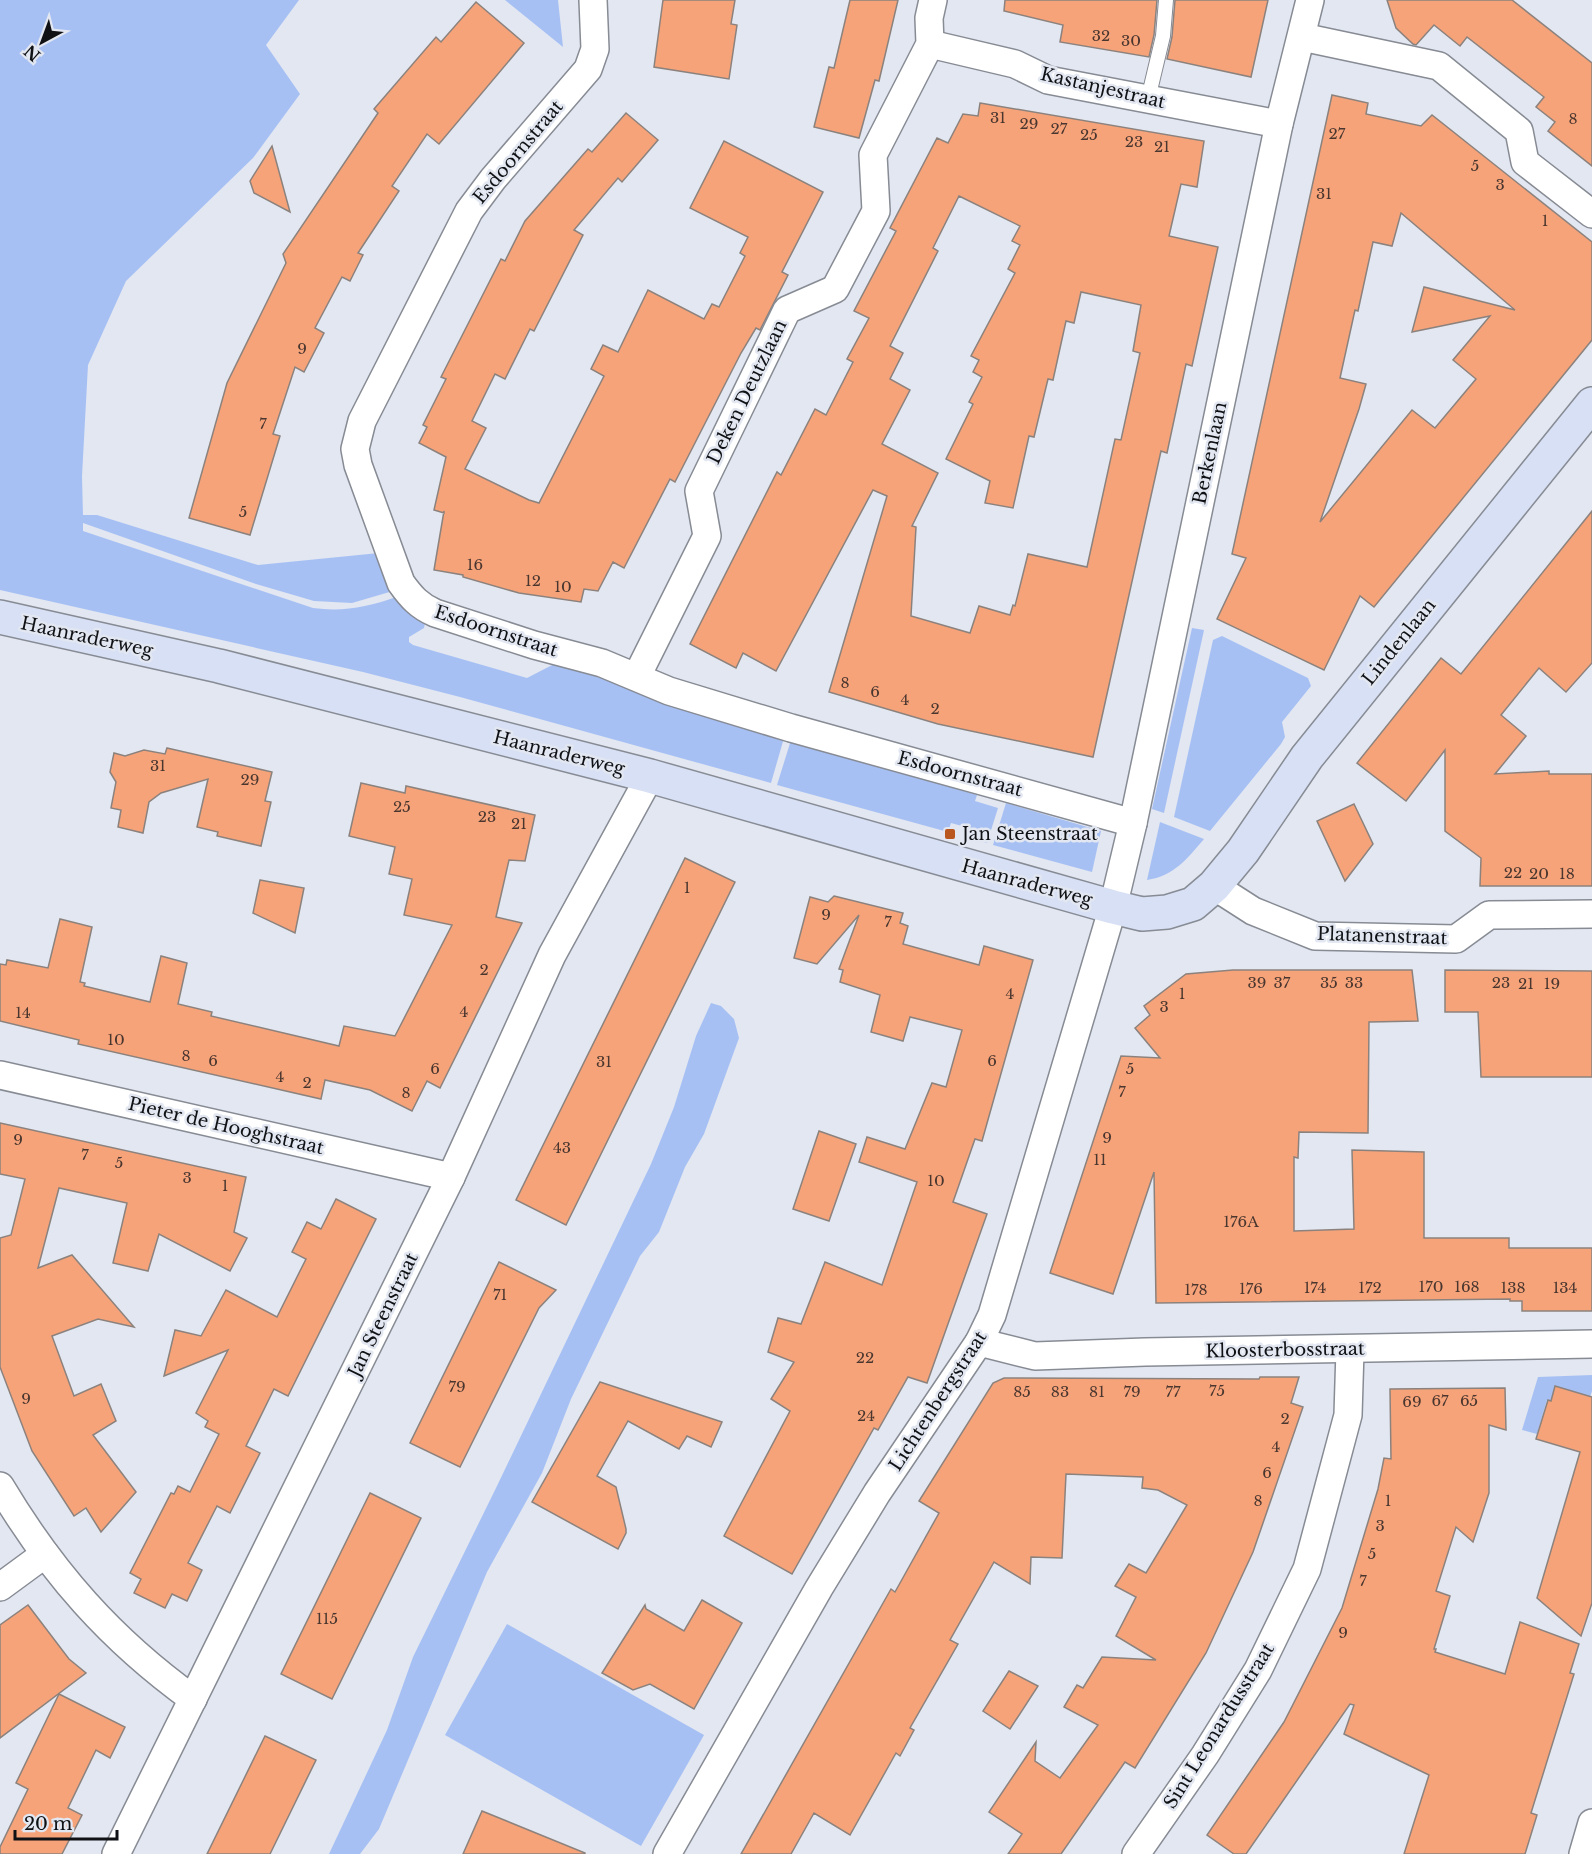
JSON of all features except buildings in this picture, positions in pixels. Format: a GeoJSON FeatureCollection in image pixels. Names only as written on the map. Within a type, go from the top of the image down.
{"type":"FeatureCollection","features":[{"type":"Feature","properties":{"kind":"street","name":"Esdoornstraat"},"geometry":{"type":"LineString","coordinates":[[592,0],[595,50],[588,69],[493,179],[469,211],[362,421],[356,449],[362,480],[401,583],[423,608],[435,613],[534,645],[602,663],[669,691],[791,728],[1132,823]]}},
{"type":"Feature","properties":{"kind":"street","name":"Deken Deutzlaan"},"geometry":{"type":"LineString","coordinates":[[637,676],[707,536],[699,491],[787,310],[835,289],[876,211],[873,154],[930,44],[929,18],[933,0]]}},
{"type":"Feature","properties":{"kind":"street","name":"Berkenlaan"},"geometry":{"type":"LineString","coordinates":[[1113,906],[1279,124],[1310,0]]}},
{"type":"Feature","properties":{"kind":"street"},"geometry":{"type":"LineString","coordinates":[[1302,37],[1439,66],[1519,130],[1525,162],[1592,214]]}},
{"type":"Feature","properties":{"kind":"street","name":"Kastanjestraat"},"geometry":{"type":"LineString","coordinates":[[930,44],[1015,64],[1048,80],[1279,124]]}},
{"type":"Feature","properties":{"kind":"street","name":"Lindenlaan"},"geometry":{"type":"LineString","coordinates":[[1214,886],[1243,851],[1314,748],[1592,404]]}},
{"type":"Feature","properties":{"kind":"street","name":"Haanraderweg"},"geometry":{"type":"LineString","coordinates":[[0,618],[219,666],[650,776],[1113,906]]}},
{"type":"Feature","properties":{"kind":"street","name":"Jan Steenstraat"},"geometry":{"type":"LineString","coordinates":[[116,1854],[451,1177],[552,955],[650,776]]}},
{"type":"Feature","properties":{"kind":"street"},"geometry":{"type":"LineString","coordinates":[[1113,906],[1142,914],[1167,912],[1193,904],[1214,886]]}},
{"type":"Feature","properties":{"kind":"street","name":"Platanenstraat"},"geometry":{"type":"LineString","coordinates":[[1214,886],[1253,911],[1315,936],[1456,939],[1489,915],[1592,914]]}},
{"type":"Feature","properties":{"kind":"street","name":"Lichtenbergstraat"},"geometry":{"type":"LineString","coordinates":[[667,1854],[819,1588],[877,1493],[980,1342],[1004,1280],[1113,906]]}},
{"type":"Feature","properties":{"kind":"street","name":"Pieter de Hooghstraat"},"geometry":{"type":"LineString","coordinates":[[0,1075],[451,1177]]}},
{"type":"Feature","properties":{"kind":"street","name":"Kloosterbosstraat"},"geometry":{"type":"LineString","coordinates":[[980,1342],[1035,1356],[1592,1344]]}},
{"type":"Feature","properties":{"kind":"street","name":"Sint Leonardusstraat"},"geometry":{"type":"LineString","coordinates":[[1136,1854],[1205,1755],[1258,1670],[1306,1569],[1348,1415],[1350,1350]]}},
{"type":"Feature","properties":{"kind":"street"},"geometry":{"type":"LineString","coordinates":[[0,1486],[45,1554],[74,1592],[105,1626],[156,1672],[193,1699]]}},
{"type":"Feature","properties":{"kind":"street"},"geometry":{"type":"LineString","coordinates":[[0,1587],[45,1554]]}},
{"type":"Feature","properties":{"kind":"street"},"geometry":{"type":"LineString","coordinates":[[1582,1854],[1592,1822]]}},
{"type":"Feature","properties":{"kind":"lane"},"geometry":{"type":"LineString","coordinates":[[1148,99],[1163,36],[1166,0]]}},
{"type":"Feature","properties":{"kind":"shaded area"},"geometry":{"type":"Polygon","coordinates":[[[0,0],[299,0],[266,45],[300,94],[253,158],[126,281],[88,365],[82,476],[83,515],[97,515],[258,565],[379,553],[393,591],[352,603],[314,601],[256,584],[83,523],[83,531],[313,608],[355,608],[396,597],[425,623],[424,628],[409,637],[409,642],[413,645],[527,678],[558,662],[784,738],[771,783],[363,672],[0,590],[0,0]]]}},
{"type":"Feature","properties":{"kind":"shaded area"},"geometry":{"type":"Polygon","coordinates":[[[505,0],[558,0],[563,47],[505,0]]]}},
{"type":"Feature","properties":{"kind":"shaded area"},"geometry":{"type":"Polygon","coordinates":[[[1192,628],[1204,630],[1164,813],[1152,809],[1192,628]]]}},
{"type":"Feature","properties":{"kind":"shaded area"},"geometry":{"type":"Polygon","coordinates":[[[1222,636],[1308,678],[1311,686],[1282,722],[1285,737],[1281,744],[1210,831],[1174,817],[1213,640],[1222,636]]]}},
{"type":"Feature","properties":{"kind":"shaded area"},"geometry":{"type":"Polygon","coordinates":[[[791,740],[977,795],[975,801],[998,808],[987,843],[975,840],[977,830],[951,823],[948,832],[777,785],[791,740]]]}},
{"type":"Feature","properties":{"kind":"shaded area"},"geometry":{"type":"Polygon","coordinates":[[[1006,803],[1101,831],[1092,872],[993,845],[1006,803]]]}},
{"type":"Feature","properties":{"kind":"shaded area"},"geometry":{"type":"Polygon","coordinates":[[[1160,822],[1204,839],[1186,860],[1172,871],[1147,880],[1160,822]]]}},
{"type":"Feature","properties":{"kind":"shaded area"},"geometry":{"type":"Polygon","coordinates":[[[711,1003],[721,1006],[734,1019],[739,1038],[704,1134],[685,1167],[659,1232],[640,1256],[571,1399],[542,1473],[487,1572],[379,1829],[360,1854],[329,1854],[387,1730],[413,1657],[651,1164],[674,1107],[696,1036],[711,1003]]]}},
{"type":"Feature","properties":{"kind":"shaded area"},"geometry":{"type":"Polygon","coordinates":[[[1592,1375],[1590,1397],[1555,1386],[1551,1401],[1547,1400],[1537,1434],[1522,1430],[1538,1377],[1592,1375]]]}},
{"type":"Feature","properties":{"kind":"shaded area"},"geometry":{"type":"Polygon","coordinates":[[[507,1624],[704,1735],[641,1846],[445,1735],[507,1624]]]}},
{"type":"Feature","properties":{"kind":"place","name":"Jan Steenstraat"},"geometry":{"type":"Point","coordinates":[950,834]}}]}
